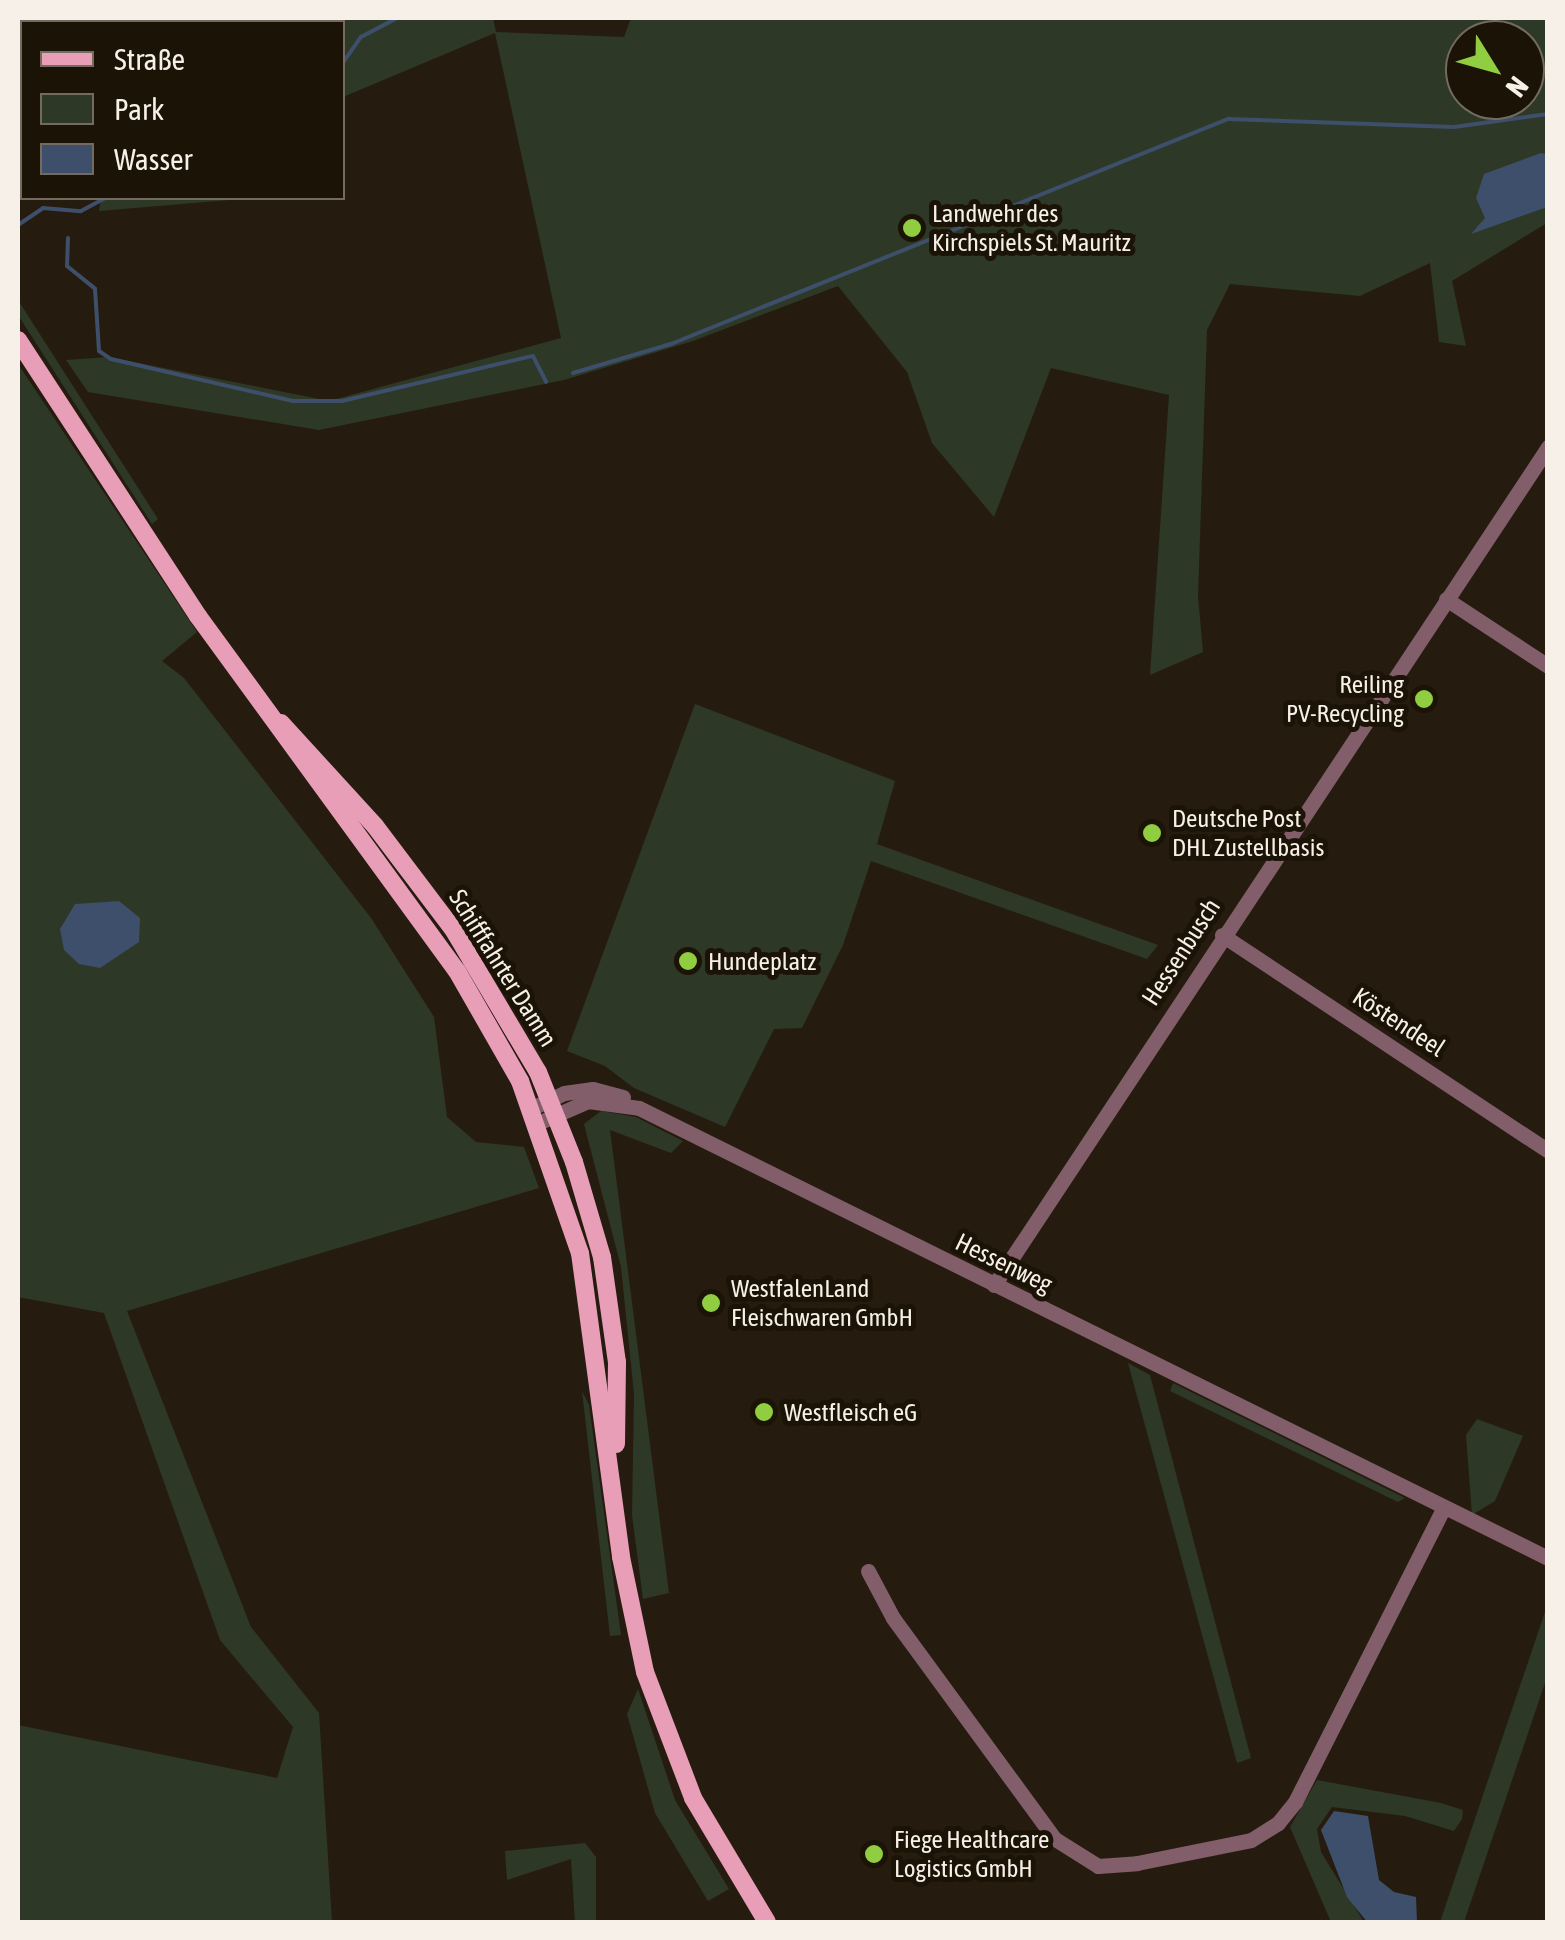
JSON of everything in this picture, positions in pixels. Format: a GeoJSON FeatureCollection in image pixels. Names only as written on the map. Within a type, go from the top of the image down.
{"type":"FeatureCollection","features":[{"type":"Feature","properties":{"kind":"main road","name":"Schifffahrter Damm"},"geometry":{"type":"LineString","coordinates":[[18,340],[256,699],[457,971],[535,1116],[580,1253],[635,1637],[658,1717],[714,1839],[767,1922]]}},
{"type":"Feature","properties":{"kind":"main road","name":"Schifffahrter Damm"},"geometry":{"type":"LineString","coordinates":[[256,699],[334,777],[453,929],[518,1032],[553,1107],[590,1211],[612,1315],[614,1497]]}},
{"type":"Feature","properties":{"kind":"street","name":"Hessenbusch"},"geometry":{"type":"LineString","coordinates":[[994,1285],[1548,447]]}},
{"type":"Feature","properties":{"kind":"street"},"geometry":{"type":"LineString","coordinates":[[1446,600],[1548,666]]}},
{"type":"Feature","properties":{"kind":"street","name":"Köstendeel"},"geometry":{"type":"LineString","coordinates":[[1222,936],[1548,1151]]}},
{"type":"Feature","properties":{"kind":"street","name":"Hessenweg"},"geometry":{"type":"LineString","coordinates":[[535,1116],[553,1107],[593,1101],[639,1108],[1548,1558]]}},
{"type":"Feature","properties":{"kind":"street"},"geometry":{"type":"LineString","coordinates":[[868,1571],[894,1621],[1055,1839],[1098,1866],[1137,1863],[1251,1840],[1278,1823],[1295,1802],[1443,1509]]}},
{"type":"Feature","properties":{"kind":"green space"},"geometry":{"type":"Polygon","coordinates":[[[309,18],[493,18],[496,32],[624,37],[631,18],[1547,18],[1547,223],[1452,281],[1466,346],[1439,342],[1430,263],[1360,296],[1230,284],[1207,330],[1198,596],[1203,652],[1150,675],[1169,395],[1051,368],[994,517],[932,443],[907,372],[838,286],[693,341],[564,380],[319,430],[88,392],[66,360],[109,357],[329,401],[561,338],[495,33],[345,96],[345,20],[309,18]]]}},
{"type":"Feature","properties":{"kind":"green space"},"geometry":{"type":"Polygon","coordinates":[[[101,200],[229,200],[99,211],[101,200]]]}},
{"type":"Feature","properties":{"kind":"green space"},"geometry":{"type":"Polygon","coordinates":[[[18,300],[158,519],[152,524],[18,315],[18,300]]]}},
{"type":"Feature","properties":{"kind":"green space"},"geometry":{"type":"Polygon","coordinates":[[[18,364],[197,632],[162,661],[184,678],[371,918],[434,1017],[447,1117],[476,1142],[524,1147],[539,1188],[127,1311],[251,1627],[319,1713],[332,1922],[18,1922],[18,1725],[277,1778],[293,1727],[220,1640],[104,1313],[18,1297],[18,364]]]}},
{"type":"Feature","properties":{"kind":"green space"},"geometry":{"type":"Polygon","coordinates":[[[695,704],[895,781],[877,844],[1158,945],[1147,959],[871,861],[843,945],[802,1028],[774,1029],[725,1127],[634,1088],[605,1066],[567,1051],[695,704]]]}},
{"type":"Feature","properties":{"kind":"green space"},"geometry":{"type":"Polygon","coordinates":[[[601,1111],[636,1117],[683,1141],[671,1153],[610,1130],[669,1593],[643,1599],[632,1515],[634,1394],[621,1267],[584,1124],[601,1111]]]}},
{"type":"Feature","properties":{"kind":"green space"},"geometry":{"type":"Polygon","coordinates":[[[1128,1363],[1150,1375],[1251,1758],[1237,1763],[1128,1363]]]}},
{"type":"Feature","properties":{"kind":"green space"},"geometry":{"type":"Polygon","coordinates":[[[1173,1383],[1405,1498],[1398,1502],[1170,1391],[1173,1383]]]}},
{"type":"Feature","properties":{"kind":"green space"},"geometry":{"type":"Polygon","coordinates":[[[582,1391],[589,1405],[621,1635],[610,1636],[582,1391]]]}},
{"type":"Feature","properties":{"kind":"green space"},"geometry":{"type":"Polygon","coordinates":[[[1477,1419],[1523,1436],[1495,1501],[1472,1515],[1466,1435],[1477,1419]]]}},
{"type":"Feature","properties":{"kind":"green space"},"geometry":{"type":"Polygon","coordinates":[[[1547,1606],[1547,1677],[1464,1922],[1440,1922],[1547,1606]]]}},
{"type":"Feature","properties":{"kind":"green space"},"geometry":{"type":"Polygon","coordinates":[[[638,1689],[675,1800],[729,1889],[708,1901],[655,1813],[627,1714],[638,1689]]]}},
{"type":"Feature","properties":{"kind":"green space"},"geometry":{"type":"Polygon","coordinates":[[[1317,1780],[1441,1803],[1463,1810],[1462,1819],[1454,1831],[1405,1816],[1332,1807],[1317,1829],[1321,1852],[1364,1922],[1331,1922],[1290,1827],[1317,1780]]]}},
{"type":"Feature","properties":{"kind":"green space"},"geometry":{"type":"Polygon","coordinates":[[[585,1843],[596,1857],[596,1922],[575,1922],[571,1859],[507,1880],[505,1851],[585,1843]]]}},
{"type":"Feature","properties":{"kind":"water"},"geometry":{"type":"Polygon","coordinates":[[[1547,154],[1547,207],[1471,234],[1485,218],[1476,198],[1484,174],[1547,154]]]}},
{"type":"Feature","properties":{"kind":"water"},"geometry":{"type":"Polygon","coordinates":[[[119,901],[140,918],[139,942],[100,968],[79,964],[64,950],[60,929],[75,904],[119,901]]]}},
{"type":"Feature","properties":{"kind":"water"},"geometry":{"type":"Polygon","coordinates":[[[1334,1811],[1368,1816],[1379,1880],[1394,1892],[1416,1897],[1417,1922],[1367,1922],[1347,1897],[1321,1830],[1334,1811]]]}},
{"type":"Feature","properties":{"kind":"waterway"},"geometry":{"type":"LineString","coordinates":[[345,60],[361,37],[397,18]]}},
{"type":"Feature","properties":{"kind":"waterway"},"geometry":{"type":"LineString","coordinates":[[573,373],[671,344],[1228,119],[1454,127],[1548,114]]}},
{"type":"Feature","properties":{"kind":"waterway"},"geometry":{"type":"LineString","coordinates":[[18,225],[43,208],[81,211],[101,200]]}},
{"type":"Feature","properties":{"kind":"waterway"},"geometry":{"type":"LineString","coordinates":[[68,238],[67,266],[95,289],[99,351],[111,359],[293,401],[342,401],[533,356],[546,382]]}},
{"type":"Feature","properties":{"kind":"place","name":"Landwehr des Kirchspiels St. Mauritz"},"geometry":{"type":"Point","coordinates":[912,228]}},
{"type":"Feature","properties":{"kind":"place","name":"Reiling PV-Recycling"},"geometry":{"type":"Point","coordinates":[1424,699]}},
{"type":"Feature","properties":{"kind":"place","name":"Deutsche Post DHL Zustellbasis"},"geometry":{"type":"Point","coordinates":[1152,833]}},
{"type":"Feature","properties":{"kind":"place","name":"Hundeplatz"},"geometry":{"type":"Point","coordinates":[688,961]}},
{"type":"Feature","properties":{"kind":"place","name":"WestfalenLand Fleischwaren GmbH"},"geometry":{"type":"Point","coordinates":[711,1303]}},
{"type":"Feature","properties":{"kind":"place","name":"Westfleisch eG"},"geometry":{"type":"Point","coordinates":[764,1412]}},
{"type":"Feature","properties":{"kind":"place","name":"Fiege Healthcare Logistics GmbH"},"geometry":{"type":"Point","coordinates":[874,1854]}}]}
